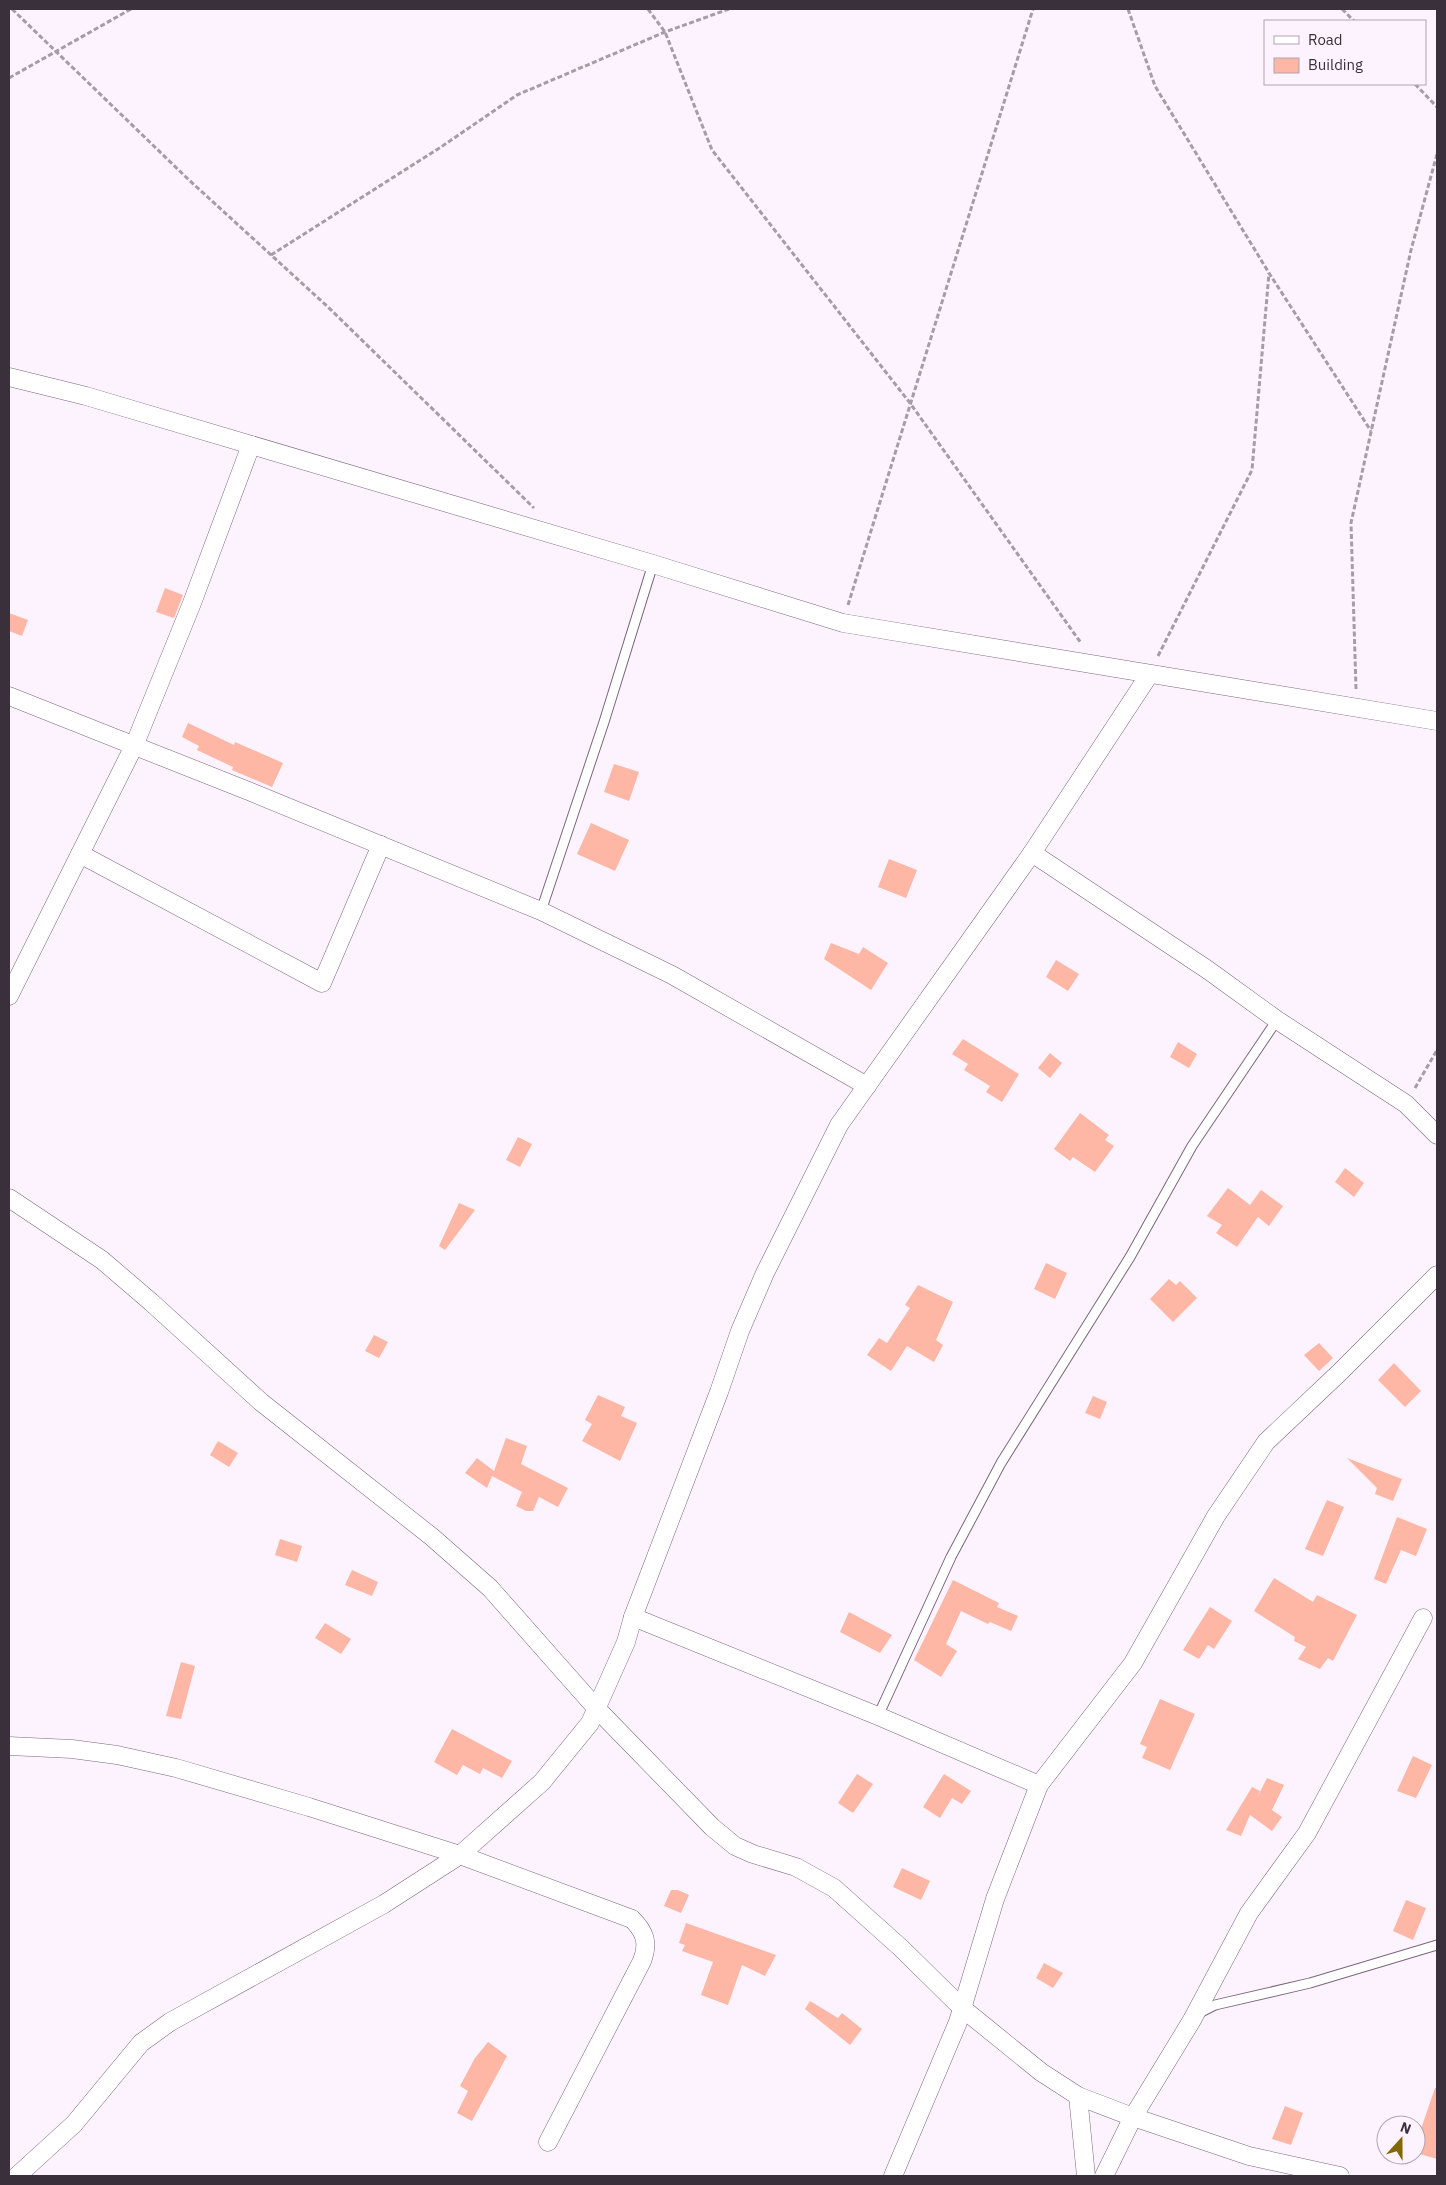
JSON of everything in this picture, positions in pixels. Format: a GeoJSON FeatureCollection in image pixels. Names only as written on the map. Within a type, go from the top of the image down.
{"type":"FeatureCollection","features":[{"type":"Feature","properties":{"kind":"street"},"geometry":{"type":"LineString","coordinates":[[9,377],[86,396],[653,564],[843,623],[1437,721]]}},
{"type":"Feature","properties":{"kind":"street"},"geometry":{"type":"LineString","coordinates":[[9,996],[134,746],[192,603],[250,445]]}},
{"type":"Feature","properties":{"kind":"street"},"geometry":{"type":"LineString","coordinates":[[17,2176],[74,2124],[141,2042],[170,2022],[398,1896],[460,1855],[542,1782],[590,1723],[626,1642],[633,1617],[719,1392],[740,1331],[765,1273],[840,1125],[1032,853],[1149,675]]}},
{"type":"Feature","properties":{"kind":"street"},"geometry":{"type":"LineString","coordinates":[[9,696],[541,911],[672,974],[867,1086]]}},
{"type":"Feature","properties":{"kind":"street"},"geometry":{"type":"LineString","coordinates":[[80,854],[322,983],[381,845]]}},
{"type":"Feature","properties":{"kind":"street"},"geometry":{"type":"LineString","coordinates":[[1032,853],[1208,970],[1277,1020],[1406,1104],[1437,1135]]}},
{"type":"Feature","properties":{"kind":"street"},"geometry":{"type":"LineString","coordinates":[[9,1198],[102,1260],[261,1402],[432,1537],[490,1588],[597,1709],[687,1799],[712,1827],[735,1846],[753,1854],[796,1867],[834,1888],[901,1948],[962,2008],[1041,2072],[1078,2096],[1133,2117],[1255,2158],[1340,2176]]}},
{"type":"Feature","properties":{"kind":"street"},"geometry":{"type":"LineString","coordinates":[[893,2176],[962,2008],[995,1899],[1039,1785],[1133,1663],[1216,1516],[1266,1442],[1339,1373],[1437,1275]]}},
{"type":"Feature","properties":{"kind":"street"},"geometry":{"type":"LineString","coordinates":[[633,1617],[878,1716],[1039,1785]]}},
{"type":"Feature","properties":{"kind":"street"},"geometry":{"type":"LineString","coordinates":[[1104,2176],[1133,2117],[1192,2020],[1249,1913],[1307,1833],[1422,1618]]}},
{"type":"Feature","properties":{"kind":"street"},"geometry":{"type":"LineString","coordinates":[[9,1746],[72,1749],[116,1755],[168,1767],[309,1806],[460,1855],[625,1914],[643,1930],[646,1952],[548,2142]]}},
{"type":"Feature","properties":{"kind":"street"},"geometry":{"type":"LineString","coordinates":[[1078,2096],[1086,2176]]}},
{"type":"Feature","properties":{"kind":"lane"},"geometry":{"type":"LineString","coordinates":[[541,911],[604,722],[653,564]]}},
{"type":"Feature","properties":{"kind":"lane"},"geometry":{"type":"LineString","coordinates":[[878,1716],[951,1558],[1001,1463],[1130,1257],[1192,1146],[1277,1020]]}},
{"type":"Feature","properties":{"kind":"lane"},"geometry":{"type":"LineString","coordinates":[[1192,2020],[1202,2011],[1215,2005],[1310,1983],[1437,1945]]}},
{"type":"Feature","properties":{"kind":"path"},"geometry":{"type":"LineString","coordinates":[[12,9],[189,180],[271,254],[537,511]]}},
{"type":"Feature","properties":{"kind":"path"},"geometry":{"type":"LineString","coordinates":[[9,78],[55,50],[131,9]]}},
{"type":"Feature","properties":{"kind":"path"},"geometry":{"type":"LineString","coordinates":[[648,9],[665,32],[712,150],[910,403],[1098,666]]}},
{"type":"Feature","properties":{"kind":"path"},"geometry":{"type":"LineString","coordinates":[[271,254],[441,146],[517,94],[665,32],[729,9]]}},
{"type":"Feature","properties":{"kind":"path"},"geometry":{"type":"LineString","coordinates":[[843,623],[1033,9]]}},
{"type":"Feature","properties":{"kind":"path"},"geometry":{"type":"LineString","coordinates":[[1128,9],[1155,86],[1269,273],[1371,431]]}},
{"type":"Feature","properties":{"kind":"path"},"geometry":{"type":"LineString","coordinates":[[1342,9],[1353,20]]}},
{"type":"Feature","properties":{"kind":"path"},"geometry":{"type":"LineString","coordinates":[[1416,85],[1437,106]]}},
{"type":"Feature","properties":{"kind":"path"},"geometry":{"type":"LineString","coordinates":[[1357,708],[1351,523],[1411,250],[1437,154]]}},
{"type":"Feature","properties":{"kind":"path"},"geometry":{"type":"LineString","coordinates":[[1149,675],[1252,470],[1269,273]]}},
{"type":"Feature","properties":{"kind":"path"},"geometry":{"type":"LineString","coordinates":[[1406,1104],[1437,1050]]}},
{"type":"Feature","properties":{"kind":"building"},"geometry":{"type":"Polygon","coordinates":[[[165,588],[183,595],[174,618],[156,612],[165,588]]]}},
{"type":"Feature","properties":{"kind":"building"},"geometry":{"type":"Polygon","coordinates":[[[9,613],[28,620],[22,636],[9,631],[9,613]]]}},
{"type":"Feature","properties":{"kind":"building"},"geometry":{"type":"Polygon","coordinates":[[[188,723],[234,745],[235,742],[283,763],[272,787],[232,770],[233,767],[197,750],[199,746],[182,737],[188,723]]]}},
{"type":"Feature","properties":{"kind":"building"},"geometry":{"type":"Polygon","coordinates":[[[614,764],[639,772],[629,801],[604,792],[614,764]]]}},
{"type":"Feature","properties":{"kind":"building"},"geometry":{"type":"Polygon","coordinates":[[[591,823],[629,840],[615,871],[577,854],[591,823]]]}},
{"type":"Feature","properties":{"kind":"building"},"geometry":{"type":"Polygon","coordinates":[[[889,859],[917,870],[906,898],[878,887],[889,859]]]}},
{"type":"Feature","properties":{"kind":"building"},"geometry":{"type":"Polygon","coordinates":[[[831,943],[859,954],[863,947],[888,963],[871,990],[824,959],[831,943]]]}},
{"type":"Feature","properties":{"kind":"building"},"geometry":{"type":"Polygon","coordinates":[[[1056,960],[1079,974],[1068,991],[1046,977],[1056,960]]]}},
{"type":"Feature","properties":{"kind":"building"},"geometry":{"type":"Polygon","coordinates":[[[963,1039],[1019,1074],[1002,1102],[986,1092],[990,1086],[964,1070],[968,1064],[952,1054],[963,1039]]]}},
{"type":"Feature","properties":{"kind":"building"},"geometry":{"type":"Polygon","coordinates":[[[1178,1042],[1197,1054],[1189,1068],[1170,1057],[1178,1042]]]}},
{"type":"Feature","properties":{"kind":"building"},"geometry":{"type":"Polygon","coordinates":[[[1050,1053],[1062,1063],[1050,1078],[1038,1068],[1050,1053]]]}},
{"type":"Feature","properties":{"kind":"building"},"geometry":{"type":"Polygon","coordinates":[[[1080,1113],[1109,1135],[1105,1140],[1114,1146],[1095,1172],[1073,1157],[1070,1161],[1054,1149],[1080,1113]]]}},
{"type":"Feature","properties":{"kind":"building"},"geometry":{"type":"Polygon","coordinates":[[[518,1137],[532,1144],[520,1167],[506,1160],[518,1137]]]}},
{"type":"Feature","properties":{"kind":"building"},"geometry":{"type":"Polygon","coordinates":[[[1345,1168],[1364,1183],[1354,1197],[1335,1182],[1345,1168]]]}},
{"type":"Feature","properties":{"kind":"building"},"geometry":{"type":"Polygon","coordinates":[[[1228,1188],[1250,1205],[1261,1190],[1283,1206],[1269,1226],[1258,1217],[1237,1247],[1216,1233],[1222,1225],[1207,1216],[1228,1188]]]}},
{"type":"Feature","properties":{"kind":"building"},"geometry":{"type":"Polygon","coordinates":[[[459,1203],[475,1210],[445,1250],[439,1246],[459,1203]]]}},
{"type":"Feature","properties":{"kind":"building"},"geometry":{"type":"Polygon","coordinates":[[[1046,1263],[1067,1273],[1055,1299],[1034,1289],[1046,1263]]]}},
{"type":"Feature","properties":{"kind":"building"},"geometry":{"type":"Polygon","coordinates":[[[1169,1279],[1176,1285],[1180,1281],[1197,1298],[1173,1322],[1150,1299],[1169,1279]]]}},
{"type":"Feature","properties":{"kind":"building"},"geometry":{"type":"Polygon","coordinates":[[[918,1285],[953,1302],[936,1340],[943,1345],[934,1362],[907,1346],[891,1371],[867,1355],[879,1338],[887,1343],[910,1308],[905,1305],[918,1285]]]}},
{"type":"Feature","properties":{"kind":"building"},"geometry":{"type":"Polygon","coordinates":[[[374,1335],[388,1342],[379,1358],[365,1351],[374,1335]]]}},
{"type":"Feature","properties":{"kind":"building"},"geometry":{"type":"Polygon","coordinates":[[[1319,1343],[1333,1358],[1319,1371],[1304,1355],[1319,1343]]]}},
{"type":"Feature","properties":{"kind":"building"},"geometry":{"type":"Polygon","coordinates":[[[1394,1363],[1421,1391],[1405,1407],[1378,1380],[1394,1363]]]}},
{"type":"Feature","properties":{"kind":"building"},"geometry":{"type":"Polygon","coordinates":[[[598,1395],[625,1407],[621,1416],[637,1423],[620,1461],[582,1441],[592,1424],[585,1420],[598,1395]]]}},
{"type":"Feature","properties":{"kind":"building"},"geometry":{"type":"Polygon","coordinates":[[[1093,1396],[1107,1402],[1100,1419],[1085,1413],[1093,1396]]]}},
{"type":"Feature","properties":{"kind":"building"},"geometry":{"type":"Polygon","coordinates":[[[506,1438],[527,1446],[521,1464],[568,1488],[558,1507],[539,1497],[533,1511],[526,1511],[516,1506],[522,1492],[492,1476],[487,1488],[465,1473],[477,1458],[494,1471],[506,1438]]]}},
{"type":"Feature","properties":{"kind":"building"},"geometry":{"type":"Polygon","coordinates":[[[218,1441],[238,1453],[229,1467],[210,1455],[218,1441]]]}},
{"type":"Feature","properties":{"kind":"building"},"geometry":{"type":"Polygon","coordinates":[[[1347,1458],[1402,1479],[1393,1501],[1375,1494],[1377,1488],[1347,1458]]]}},
{"type":"Feature","properties":{"kind":"building"},"geometry":{"type":"Polygon","coordinates":[[[1327,1500],[1344,1507],[1323,1556],[1305,1549],[1327,1500]]]}},
{"type":"Feature","properties":{"kind":"building"},"geometry":{"type":"Polygon","coordinates":[[[1397,1517],[1427,1529],[1416,1556],[1401,1550],[1386,1584],[1374,1579],[1397,1517]]]}},
{"type":"Feature","properties":{"kind":"building"},"geometry":{"type":"Polygon","coordinates":[[[280,1539],[302,1546],[297,1562],[275,1555],[280,1539]]]}},
{"type":"Feature","properties":{"kind":"building"},"geometry":{"type":"Polygon","coordinates":[[[352,1570],[378,1582],[372,1596],[345,1585],[352,1570]]]}},
{"type":"Feature","properties":{"kind":"building"},"geometry":{"type":"Polygon","coordinates":[[[1274,1578],[1313,1602],[1317,1595],[1357,1615],[1333,1661],[1328,1658],[1320,1669],[1298,1659],[1306,1647],[1294,1641],[1295,1637],[1254,1611],[1274,1578]]]}},
{"type":"Feature","properties":{"kind":"building"},"geometry":{"type":"Polygon","coordinates":[[[953,1580],[999,1603],[997,1607],[1018,1616],[1011,1631],[990,1622],[988,1624],[961,1611],[946,1644],[957,1651],[941,1677],[914,1660],[953,1580]]]}},
{"type":"Feature","properties":{"kind":"building"},"geometry":{"type":"Polygon","coordinates":[[[1210,1607],[1232,1621],[1214,1649],[1208,1645],[1199,1659],[1183,1650],[1210,1607]]]}},
{"type":"Feature","properties":{"kind":"building"},"geometry":{"type":"Polygon","coordinates":[[[849,1612],[892,1635],[880,1653],[840,1632],[849,1612]]]}},
{"type":"Feature","properties":{"kind":"building"},"geometry":{"type":"Polygon","coordinates":[[[325,1623],[351,1639],[341,1654],[315,1638],[325,1623]]]}},
{"type":"Feature","properties":{"kind":"building"},"geometry":{"type":"Polygon","coordinates":[[[181,1662],[195,1666],[181,1719],[166,1716],[181,1662]]]}},
{"type":"Feature","properties":{"kind":"building"},"geometry":{"type":"Polygon","coordinates":[[[1160,1699],[1195,1714],[1170,1770],[1142,1758],[1147,1747],[1140,1744],[1160,1699]]]}},
{"type":"Feature","properties":{"kind":"building"},"geometry":{"type":"Polygon","coordinates":[[[452,1729],[512,1761],[502,1778],[483,1768],[480,1774],[463,1765],[457,1775],[434,1762],[452,1729]]]}},
{"type":"Feature","properties":{"kind":"building"},"geometry":{"type":"Polygon","coordinates":[[[1413,1756],[1432,1765],[1416,1798],[1397,1791],[1413,1756]]]}},
{"type":"Feature","properties":{"kind":"building"},"geometry":{"type":"Polygon","coordinates":[[[857,1774],[873,1784],[853,1813],[838,1803],[857,1774]]]}},
{"type":"Feature","properties":{"kind":"building"},"geometry":{"type":"Polygon","coordinates":[[[944,1774],[971,1791],[962,1804],[952,1798],[940,1818],[923,1807],[944,1774]]]}},
{"type":"Feature","properties":{"kind":"building"},"geometry":{"type":"Polygon","coordinates":[[[1267,1778],[1284,1785],[1272,1810],[1282,1817],[1272,1831],[1250,1815],[1241,1836],[1226,1830],[1252,1787],[1260,1791],[1257,1798],[1267,1778]]]}},
{"type":"Feature","properties":{"kind":"building"},"geometry":{"type":"Polygon","coordinates":[[[902,1868],[930,1881],[921,1900],[893,1887],[902,1868]]]}},
{"type":"Feature","properties":{"kind":"building"},"geometry":{"type":"Polygon","coordinates":[[[671,1890],[678,1890],[689,1895],[681,1913],[664,1906],[671,1890]]]}},
{"type":"Feature","properties":{"kind":"building"},"geometry":{"type":"Polygon","coordinates":[[[1406,1900],[1426,1908],[1413,1940],[1393,1931],[1406,1900]]]}},
{"type":"Feature","properties":{"kind":"building"},"geometry":{"type":"Polygon","coordinates":[[[686,1923],[776,1955],[765,1976],[742,1965],[728,2005],[701,1995],[713,1962],[682,1951],[685,1945],[679,1943],[686,1923]]]}},
{"type":"Feature","properties":{"kind":"building"},"geometry":{"type":"Polygon","coordinates":[[[1044,1963],[1063,1973],[1053,1988],[1036,1978],[1044,1963]]]}},
{"type":"Feature","properties":{"kind":"building"},"geometry":{"type":"Polygon","coordinates":[[[810,2001],[838,2018],[842,2013],[862,2029],[850,2045],[805,2009],[810,2001]]]}},
{"type":"Feature","properties":{"kind":"building"},"geometry":{"type":"Polygon","coordinates":[[[488,2042],[507,2056],[472,2121],[457,2113],[468,2091],[460,2086],[475,2058],[488,2042]]]}},
{"type":"Feature","properties":{"kind":"building"},"geometry":{"type":"Polygon","coordinates":[[[1435,2088],[1437,2088],[1437,2159],[1426,2156],[1426,2115],[1435,2088]]]}},
{"type":"Feature","properties":{"kind":"building"},"geometry":{"type":"Polygon","coordinates":[[[1285,2106],[1303,2113],[1291,2145],[1272,2139],[1285,2106]]]}}]}
